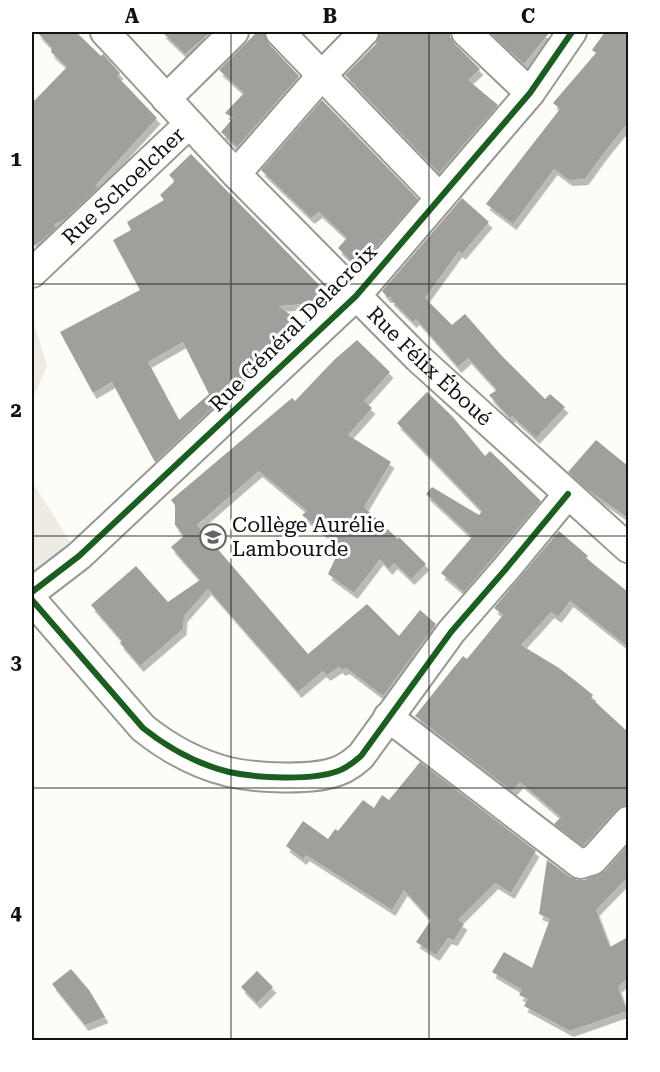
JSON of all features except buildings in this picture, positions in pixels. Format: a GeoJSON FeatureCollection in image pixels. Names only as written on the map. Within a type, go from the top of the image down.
{"type":"FeatureCollection","features":[{"type":"Feature","properties":{"kind":"street","name":"Rue Félix Éboué"},"geometry":{"type":"LineString","coordinates":[[105,32],[236,174],[418,358],[628,548]]}},
{"type":"Feature","properties":{"kind":"street"},"geometry":{"type":"LineString","coordinates":[[166,99],[234,32]]}},
{"type":"Feature","properties":{"kind":"street"},"geometry":{"type":"LineString","coordinates":[[280,32],[323,74],[440,198]]}},
{"type":"Feature","properties":{"kind":"street"},"geometry":{"type":"LineString","coordinates":[[236,174],[323,74],[364,32]]}},
{"type":"Feature","properties":{"kind":"street"},"geometry":{"type":"LineString","coordinates":[[466,32],[530,93]]}},
{"type":"Feature","properties":{"kind":"street","name":"Rue Général Delacroix"},"geometry":{"type":"LineString","coordinates":[[32,592],[79,556],[356,296],[530,93],[572,32]]}},
{"type":"Feature","properties":{"kind":"street","name":"Rue Schoelcher"},"geometry":{"type":"LineString","coordinates":[[32,273],[189,124]]}},
{"type":"Feature","properties":{"kind":"street"},"geometry":{"type":"LineString","coordinates":[[32,600],[143,728],[162,743],[188,757],[229,772],[294,777],[321,776],[339,771],[361,756],[451,632],[568,494]]}},
{"type":"Feature","properties":{"kind":"street"},"geometry":{"type":"LineString","coordinates":[[388,717],[580,864],[593,860],[628,820]]}},
{"type":"Feature","properties":{"kind":"shaded area"},"geometry":{"type":"Polygon","coordinates":[[[32,316],[47,366],[32,401],[32,316]]]}},
{"type":"Feature","properties":{"kind":"shaded area"},"geometry":{"type":"Polygon","coordinates":[[[32,481],[79,556],[32,592],[32,481]]]}},
{"type":"Feature","properties":{"kind":"cycle path"},"geometry":{"type":"LineString","coordinates":[[32,592],[79,556],[356,296],[530,93],[572,32]]}},
{"type":"Feature","properties":{"kind":"cycle path"},"geometry":{"type":"LineString","coordinates":[[32,600],[143,728],[173,749],[206,765],[240,774],[268,777],[327,774],[344,768],[361,756],[451,632],[568,494]]}},
{"type":"Feature","properties":{"kind":"place","name":"Collège Aurélie Lambourde"},"geometry":{"type":"Point","coordinates":[213,537]}}]}
